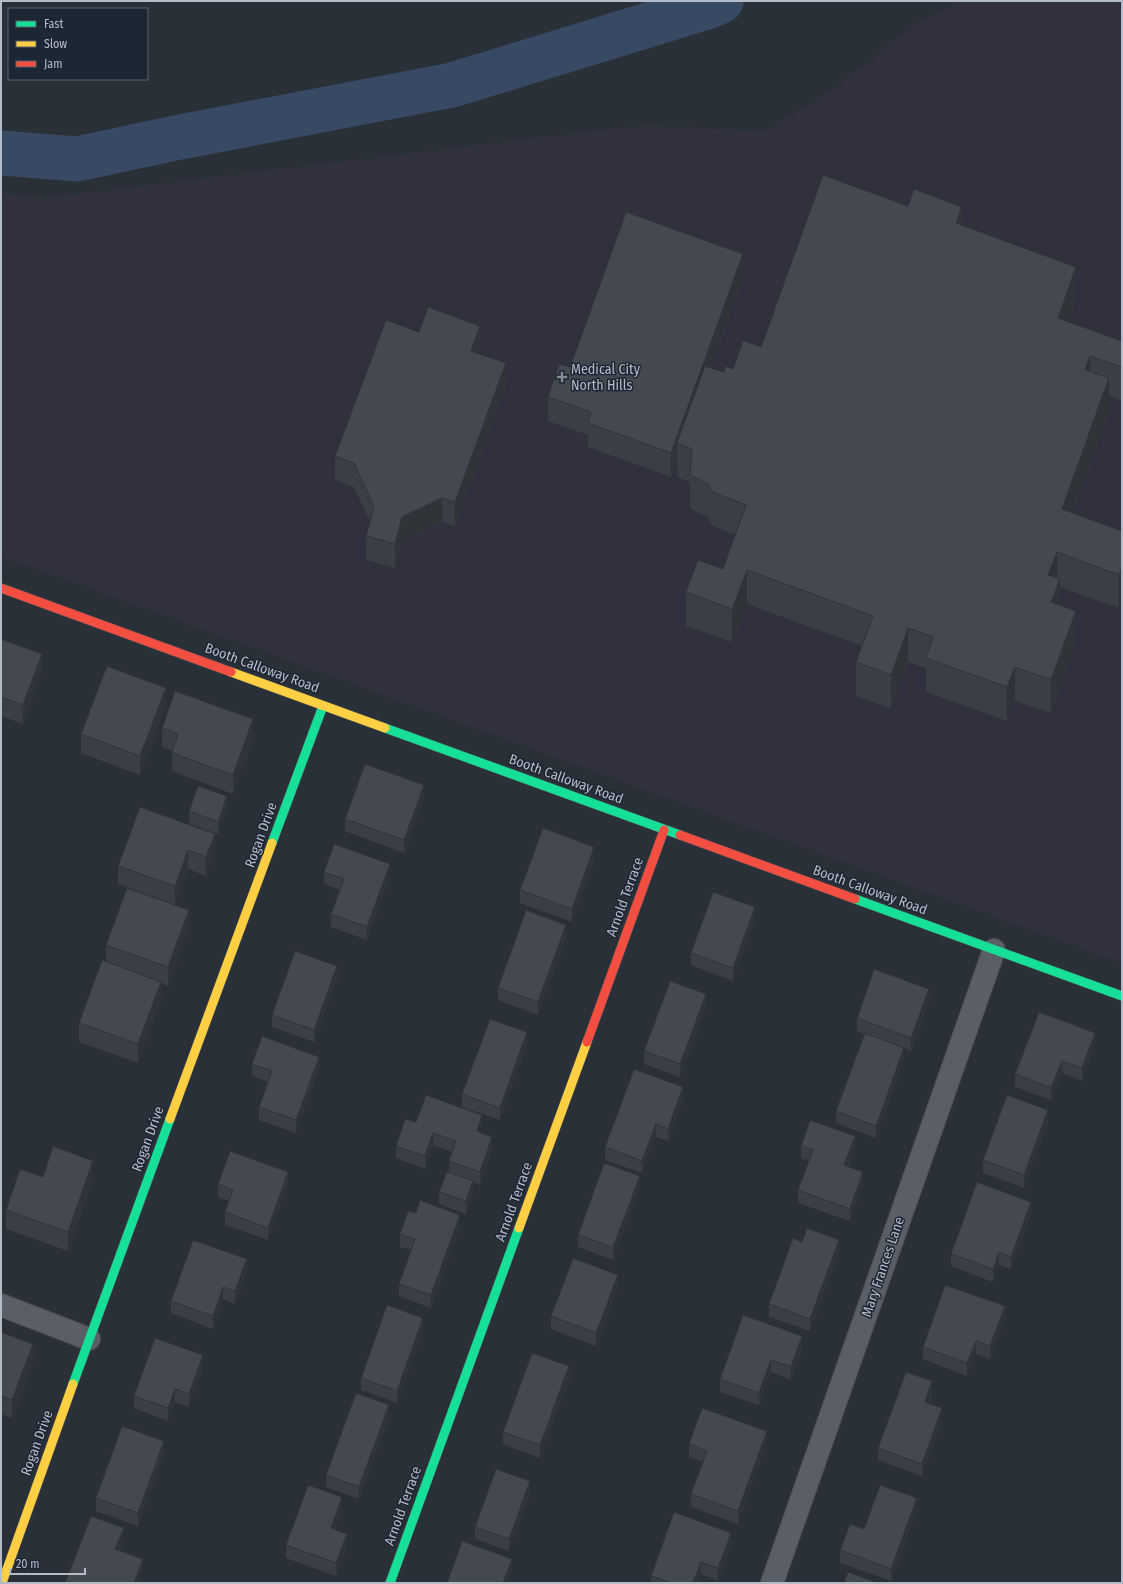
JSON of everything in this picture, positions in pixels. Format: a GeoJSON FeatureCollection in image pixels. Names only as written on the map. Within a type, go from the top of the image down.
{"type":"FeatureCollection","features":[{"type":"Feature","properties":{"kind":"street","name":"Booth Calloway Road"},"geometry":{"type":"LineString","coordinates":[[1,588],[1122,996]]}},
{"type":"Feature","properties":{"kind":"street","name":"Rogan Drive"},"geometry":{"type":"LineString","coordinates":[[2,1583],[89,1339],[324,706]]}},
{"type":"Feature","properties":{"kind":"street","name":"Arnold Terrace"},"geometry":{"type":"LineString","coordinates":[[390,1583],[664,830]]}},
{"type":"Feature","properties":{"kind":"street","name":"Mary Frances Lane"},"geometry":{"type":"LineString","coordinates":[[772,1583],[994,950]]}},
{"type":"Feature","properties":{"kind":"street"},"geometry":{"type":"LineString","coordinates":[[1,1305],[89,1339]]}},
{"type":"Feature","properties":{"kind":"shaded area","name":"Medical City North Hills"},"geometry":{"type":"Polygon","coordinates":[[[959,1],[1122,1],[1122,963],[1,556],[1,193],[42,198],[644,125],[764,131],[815,101],[867,63],[913,25],[959,1]]]}},
{"type":"Feature","properties":{"kind":"building"},"geometry":{"type":"Polygon","coordinates":[[[823,175],[908,206],[914,189],[962,207],[956,223],[1076,267],[1058,318],[1122,341],[1122,367],[1090,356],[1085,370],[1109,378],[1062,509],[1122,531],[1122,567],[1119,575],[1057,552],[1048,575],[1060,579],[1051,602],[1076,611],[1051,680],[1015,667],[1007,687],[926,658],[933,637],[908,628],[891,675],[856,662],[873,616],[747,570],[732,609],[686,592],[698,560],[723,569],[746,505],[712,492],[709,484],[690,475],[692,449],[677,443],[705,366],[724,372],[726,366],[733,369],[743,340],[761,347],[823,175]]]}},
{"type":"Feature","properties":{"kind":"building"},"geometry":{"type":"Polygon","coordinates":[[[626,212],[743,254],[671,453],[588,423],[591,412],[548,397],[559,364],[570,367],[626,212]]]}},
{"type":"Feature","properties":{"kind":"building"},"geometry":{"type":"Polygon","coordinates":[[[428,307],[480,326],[471,351],[506,363],[455,502],[442,498],[402,517],[395,544],[366,536],[374,507],[354,463],[335,456],[386,320],[419,332],[428,307]]]}},
{"type":"Feature","properties":{"kind":"building"},"geometry":{"type":"Polygon","coordinates":[[[1,639],[42,654],[23,705],[1,697],[1,639]]]}},
{"type":"Feature","properties":{"kind":"building"},"geometry":{"type":"Polygon","coordinates":[[[107,666],[166,688],[140,756],[81,734],[107,666]]]}},
{"type":"Feature","properties":{"kind":"building"},"geometry":{"type":"Polygon","coordinates":[[[175,691],[253,719],[233,775],[172,753],[178,734],[162,728],[175,691]]]}},
{"type":"Feature","properties":{"kind":"building"},"geometry":{"type":"Polygon","coordinates":[[[365,764],[424,785],[404,840],[345,819],[365,764]]]}},
{"type":"Feature","properties":{"kind":"building"},"geometry":{"type":"Polygon","coordinates":[[[198,786],[227,796],[218,822],[189,811],[198,786]]]}},
{"type":"Feature","properties":{"kind":"building"},"geometry":{"type":"Polygon","coordinates":[[[140,807],[215,834],[206,857],[188,850],[175,886],[118,866],[140,807]]]}},
{"type":"Feature","properties":{"kind":"building"},"geometry":{"type":"Polygon","coordinates":[[[543,828],[594,847],[572,909],[520,890],[543,828]]]}},
{"type":"Feature","properties":{"kind":"building"},"geometry":{"type":"Polygon","coordinates":[[[334,844],[390,864],[367,927],[331,914],[344,879],[324,872],[334,844]]]}},
{"type":"Feature","properties":{"kind":"building"},"geometry":{"type":"Polygon","coordinates":[[[127,888],[189,910],[168,967],[106,945],[127,888]]]}},
{"type":"Feature","properties":{"kind":"building"},"geometry":{"type":"Polygon","coordinates":[[[713,892],[755,907],[733,968],[691,953],[713,892]]]}},
{"type":"Feature","properties":{"kind":"building"},"geometry":{"type":"Polygon","coordinates":[[[526,910],[566,925],[538,1002],[498,988],[526,910]]]}},
{"type":"Feature","properties":{"kind":"building"},"geometry":{"type":"Polygon","coordinates":[[[295,951],[337,966],[314,1030],[272,1015],[295,951]]]}},
{"type":"Feature","properties":{"kind":"building"},"geometry":{"type":"Polygon","coordinates":[[[102,960],[161,982],[138,1044],[79,1023],[102,960]]]}},
{"type":"Feature","properties":{"kind":"building"},"geometry":{"type":"Polygon","coordinates":[[[874,969],[929,989],[911,1038],[857,1018],[874,969]]]}},
{"type":"Feature","properties":{"kind":"building"},"geometry":{"type":"Polygon","coordinates":[[[670,981],[706,994],[680,1064],[644,1051],[670,981]]]}},
{"type":"Feature","properties":{"kind":"building"},"geometry":{"type":"Polygon","coordinates":[[[1039,1012],[1095,1033],[1082,1068],[1062,1061],[1051,1088],[1015,1074],[1039,1012]]]}},
{"type":"Feature","properties":{"kind":"building"},"geometry":{"type":"Polygon","coordinates":[[[490,1019],[527,1032],[500,1108],[462,1094],[490,1019]]]}},
{"type":"Feature","properties":{"kind":"building"},"geometry":{"type":"Polygon","coordinates":[[[865,1033],[904,1048],[876,1126],[836,1111],[865,1033]]]}},
{"type":"Feature","properties":{"kind":"building"},"geometry":{"type":"Polygon","coordinates":[[[262,1036],[319,1057],[296,1120],[259,1107],[272,1071],[252,1064],[262,1036]]]}},
{"type":"Feature","properties":{"kind":"building"},"geometry":{"type":"Polygon","coordinates":[[[634,1069],[683,1087],[668,1129],[656,1124],[642,1161],[605,1147],[634,1069]]]}},
{"type":"Feature","properties":{"kind":"building"},"geometry":{"type":"Polygon","coordinates":[[[426,1095],[482,1115],[477,1131],[492,1137],[480,1172],[449,1161],[456,1141],[433,1133],[425,1156],[396,1146],[405,1119],[416,1122],[426,1095]]]}},
{"type":"Feature","properties":{"kind":"building"},"geometry":{"type":"Polygon","coordinates":[[[1007,1095],[1048,1110],[1024,1175],[983,1160],[1007,1095]]]}},
{"type":"Feature","properties":{"kind":"building"},"geometry":{"type":"Polygon","coordinates":[[[810,1120],[855,1136],[844,1165],[863,1172],[850,1209],[798,1190],[813,1150],[801,1146],[810,1120]]]}},
{"type":"Feature","properties":{"kind":"building"},"geometry":{"type":"Polygon","coordinates":[[[53,1146],[93,1161],[68,1232],[6,1210],[20,1169],[43,1177],[53,1146]]]}},
{"type":"Feature","properties":{"kind":"building"},"geometry":{"type":"Polygon","coordinates":[[[230,1151],[288,1172],[268,1228],[225,1212],[233,1190],[218,1184],[230,1151]]]}},
{"type":"Feature","properties":{"kind":"building"},"geometry":{"type":"Polygon","coordinates":[[[604,1163],[640,1176],[613,1247],[578,1235],[604,1163]]]}},
{"type":"Feature","properties":{"kind":"building"},"geometry":{"type":"Polygon","coordinates":[[[447,1172],[473,1181],[466,1201],[439,1192],[447,1172]]]}},
{"type":"Feature","properties":{"kind":"building"},"geometry":{"type":"Polygon","coordinates":[[[977,1182],[1031,1202],[1011,1257],[999,1252],[993,1269],[951,1254],[977,1182]]]}},
{"type":"Feature","properties":{"kind":"building"},"geometry":{"type":"Polygon","coordinates":[[[420,1200],[460,1215],[431,1295],[399,1284],[415,1239],[400,1234],[408,1211],[416,1213],[420,1200]]]}},
{"type":"Feature","properties":{"kind":"building"},"geometry":{"type":"Polygon","coordinates":[[[807,1228],[839,1240],[810,1319],[769,1304],[793,1238],[802,1242],[807,1228]]]}},
{"type":"Feature","properties":{"kind":"building"},"geometry":{"type":"Polygon","coordinates":[[[193,1240],[247,1259],[235,1291],[223,1287],[213,1316],[171,1301],[193,1240]]]}},
{"type":"Feature","properties":{"kind":"building"},"geometry":{"type":"Polygon","coordinates":[[[573,1258],[618,1275],[596,1333],[551,1316],[573,1258]]]}},
{"type":"Feature","properties":{"kind":"building"},"geometry":{"type":"Polygon","coordinates":[[[945,1285],[1005,1306],[990,1346],[976,1341],[967,1363],[923,1347],[945,1285]]]}},
{"type":"Feature","properties":{"kind":"building"},"geometry":{"type":"Polygon","coordinates":[[[387,1305],[423,1318],[397,1391],[361,1378],[387,1305]]]}},
{"type":"Feature","properties":{"kind":"building"},"geometry":{"type":"Polygon","coordinates":[[[743,1315],[802,1336],[791,1367],[771,1360],[759,1393],[720,1379],[743,1315]]]}},
{"type":"Feature","properties":{"kind":"building"},"geometry":{"type":"Polygon","coordinates":[[[1,1332],[33,1344],[12,1400],[1,1396],[1,1332]]]}},
{"type":"Feature","properties":{"kind":"building"},"geometry":{"type":"Polygon","coordinates":[[[155,1338],[203,1355],[189,1394],[175,1389],[168,1408],[134,1396],[155,1338]]]}},
{"type":"Feature","properties":{"kind":"building"},"geometry":{"type":"Polygon","coordinates":[[[532,1353],[569,1366],[540,1445],[503,1432],[532,1353]]]}},
{"type":"Feature","properties":{"kind":"building"},"geometry":{"type":"Polygon","coordinates":[[[906,1372],[932,1381],[925,1402],[942,1408],[922,1464],[878,1448],[906,1372]]]}},
{"type":"Feature","properties":{"kind":"building"},"geometry":{"type":"Polygon","coordinates":[[[356,1393],[389,1405],[359,1487],[326,1475],[356,1393]]]}},
{"type":"Feature","properties":{"kind":"building"},"geometry":{"type":"Polygon","coordinates":[[[702,1408],[767,1431],[738,1511],[691,1494],[707,1451],[689,1444],[702,1408]]]}},
{"type":"Feature","properties":{"kind":"building"},"geometry":{"type":"Polygon","coordinates":[[[122,1426],[164,1441],[138,1513],[96,1498],[122,1426]]]}},
{"type":"Feature","properties":{"kind":"building"},"geometry":{"type":"Polygon","coordinates":[[[496,1469],[530,1481],[509,1539],[475,1527],[496,1469]]]}},
{"type":"Feature","properties":{"kind":"building"},"geometry":{"type":"Polygon","coordinates":[[[308,1485],[342,1497],[331,1528],[347,1534],[336,1563],[286,1545],[308,1485]]]}},
{"type":"Feature","properties":{"kind":"building"},"geometry":{"type":"Polygon","coordinates":[[[880,1485],[917,1498],[891,1569],[840,1550],[850,1524],[864,1529],[880,1485]]]}},
{"type":"Feature","properties":{"kind":"building"},"geometry":{"type":"Polygon","coordinates":[[[674,1512],[731,1533],[718,1568],[701,1562],[693,1583],[671,1583],[651,1576],[674,1512]]]}},
{"type":"Feature","properties":{"kind":"building"},"geometry":{"type":"Polygon","coordinates":[[[91,1516],[124,1528],[115,1549],[143,1559],[134,1583],[65,1583],[91,1516]]]}},
{"type":"Feature","properties":{"kind":"building"},"geometry":{"type":"Polygon","coordinates":[[[462,1541],[512,1559],[503,1583],[447,1583],[462,1541]]]}},
{"type":"Feature","properties":{"kind":"building"},"geometry":{"type":"Polygon","coordinates":[[[848,1572],[878,1583],[844,1583],[848,1572]]]}},
{"type":"Feature","properties":{"kind":"waterway"},"geometry":{"type":"LineString","coordinates":[[1,153],[77,159],[175,138],[452,85],[707,7],[721,1]]}},
{"type":"Feature","properties":{"kind":"traffic: fast"},"geometry":{"type":"LineString","coordinates":[[272,843],[323,706]]}},
{"type":"Feature","properties":{"kind":"traffic: fast"},"geometry":{"type":"LineString","coordinates":[[385,728],[680,835]]}},
{"type":"Feature","properties":{"kind":"traffic: fast"},"geometry":{"type":"LineString","coordinates":[[855,899],[1122,996]]}},
{"type":"Feature","properties":{"kind":"traffic: fast"},"geometry":{"type":"LineString","coordinates":[[73,1384],[170,1119]]}},
{"type":"Feature","properties":{"kind":"traffic: fast"},"geometry":{"type":"LineString","coordinates":[[390,1583],[519,1228]]}},
{"type":"Feature","properties":{"kind":"traffic: slow"},"geometry":{"type":"LineString","coordinates":[[231,672],[385,728]]}},
{"type":"Feature","properties":{"kind":"traffic: slow"},"geometry":{"type":"LineString","coordinates":[[170,1119],[272,843]]}},
{"type":"Feature","properties":{"kind":"traffic: slow"},"geometry":{"type":"LineString","coordinates":[[519,1228],[587,1042]]}},
{"type":"Feature","properties":{"kind":"traffic: slow"},"geometry":{"type":"LineString","coordinates":[[2,1583],[73,1384]]}},
{"type":"Feature","properties":{"kind":"traffic: jam"},"geometry":{"type":"LineString","coordinates":[[1,588],[231,672]]}},
{"type":"Feature","properties":{"kind":"traffic: jam"},"geometry":{"type":"LineString","coordinates":[[587,1042],[664,830]]}},
{"type":"Feature","properties":{"kind":"traffic: jam"},"geometry":{"type":"LineString","coordinates":[[680,835],[855,899]]}},
{"type":"Feature","properties":{"kind":"place","name":"Medical City North Hills"},"geometry":{"type":"Point","coordinates":[562,377]}}]}
